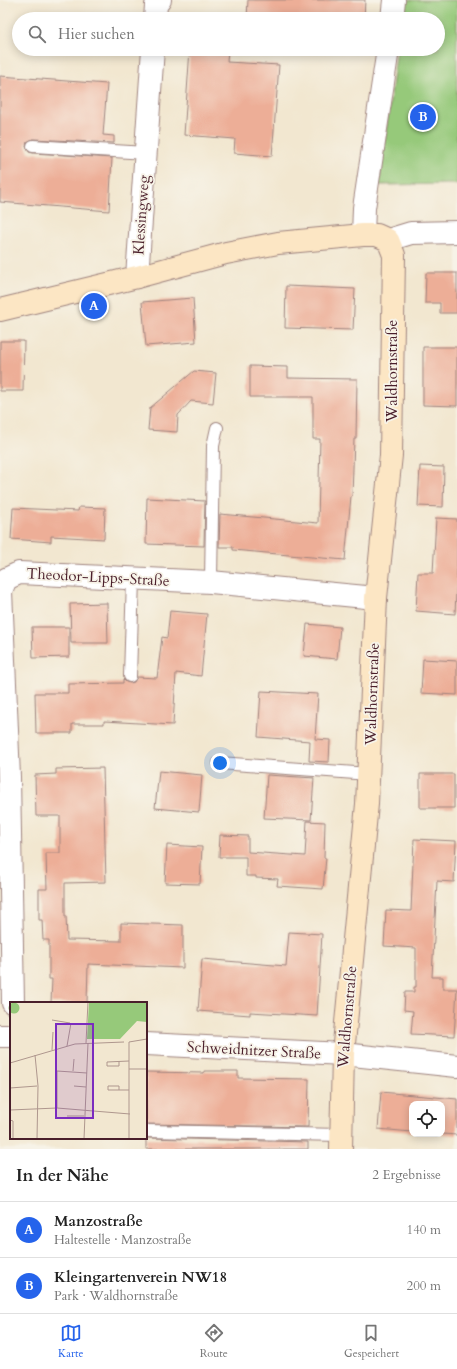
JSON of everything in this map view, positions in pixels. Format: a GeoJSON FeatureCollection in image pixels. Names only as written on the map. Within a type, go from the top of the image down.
{"type":"FeatureCollection","features":[{"type":"Feature","properties":{"kind":"street"},"geometry":{"type":"LineString","coordinates":[[156,12],[156,5],[160,0]]}},
{"type":"Feature","properties":{"kind":"street"},"geometry":{"type":"LineString","coordinates":[[393,12],[394,0]]}},
{"type":"Feature","properties":{"kind":"street","name":"Klessingweg"},"geometry":{"type":"LineString","coordinates":[[137,277],[153,56]]}},
{"type":"Feature","properties":{"kind":"street"},"geometry":{"type":"LineString","coordinates":[[363,235],[364,208],[387,56]]}},
{"type":"Feature","properties":{"kind":"street"},"geometry":{"type":"LineString","coordinates":[[0,310],[137,277],[226,253],[278,243],[363,235],[377,235],[388,240],[411,233],[457,232]]}},
{"type":"Feature","properties":{"kind":"street","name":"Waldhornstraße"},"geometry":{"type":"LineString","coordinates":[[341,1142],[343,1054],[369,774],[376,598],[391,455],[394,255],[388,240]]}},
{"type":"Feature","properties":{"kind":"street","name":"Theodor-Lipps-Straße"},"geometry":{"type":"LineString","coordinates":[[13,1002],[9,777],[1,591],[6,579],[20,573],[211,582],[376,598]]}},
{"type":"Feature","properties":{"kind":"street","name":"Schweidnitzer Straße"},"geometry":{"type":"LineString","coordinates":[[147,1044],[343,1054],[457,1066]]}},
{"type":"Feature","properties":{"kind":"lane","name":"Klessingweg"},"geometry":{"type":"LineString","coordinates":[[33,146],[146,153]]}},
{"type":"Feature","properties":{"kind":"lane"},"geometry":{"type":"LineString","coordinates":[[211,582],[213,446],[216,428]]}},
{"type":"Feature","properties":{"kind":"lane"},"geometry":{"type":"LineString","coordinates":[[130,676],[133,579]]}},
{"type":"Feature","properties":{"kind":"lane"},"geometry":{"type":"LineString","coordinates":[[219,764],[369,774]]}},
{"type":"Feature","properties":{"kind":"lane"},"geometry":{"type":"LineString","coordinates":[[147,1130],[341,1142]]}},
{"type":"Feature","properties":{"kind":"green space"},"geometry":{"type":"Polygon","coordinates":[[[402,0],[457,0],[457,184],[379,185],[396,56],[445,56],[445,12],[401,12],[402,0]]]}},
{"type":"Feature","properties":{"kind":"building"},"geometry":{"type":"Polygon","coordinates":[[[248,0],[365,0],[364,12],[247,12],[248,0]]]}},
{"type":"Feature","properties":{"kind":"building"},"geometry":{"type":"Polygon","coordinates":[[[190,56],[227,56],[227,62],[279,65],[272,156],[234,153],[235,139],[184,135],[190,56]]]}},
{"type":"Feature","properties":{"kind":"building"},"geometry":{"type":"Polygon","coordinates":[[[0,76],[107,84],[103,135],[114,136],[114,143],[33,139],[27,142],[26,146],[29,152],[33,153],[112,158],[109,211],[0,202],[0,76]]]}},
{"type":"Feature","properties":{"kind":"building"},"geometry":{"type":"Polygon","coordinates":[[[426,273],[457,273],[457,313],[440,313],[440,303],[425,303],[426,273]]]}},
{"type":"Feature","properties":{"kind":"building"},"geometry":{"type":"Polygon","coordinates":[[[286,286],[355,289],[353,330],[285,328],[286,286]]]}},
{"type":"Feature","properties":{"kind":"building"},"geometry":{"type":"Polygon","coordinates":[[[193,298],[196,342],[146,346],[142,302],[193,298]]]}},
{"type":"Feature","properties":{"kind":"building"},"geometry":{"type":"Polygon","coordinates":[[[0,341],[24,341],[23,391],[0,391],[0,341]]]}},
{"type":"Feature","properties":{"kind":"building"},"geometry":{"type":"Polygon","coordinates":[[[423,347],[457,347],[457,406],[423,405],[423,347]]]}},
{"type":"Feature","properties":{"kind":"building"},"geometry":{"type":"Polygon","coordinates":[[[250,366],[288,367],[288,378],[357,379],[356,439],[354,439],[352,496],[345,560],[233,550],[233,547],[219,547],[220,514],[318,523],[320,439],[313,439],[313,397],[250,397],[250,366]]]}},
{"type":"Feature","properties":{"kind":"building"},"geometry":{"type":"Polygon","coordinates":[[[194,371],[216,373],[213,403],[191,401],[178,415],[177,432],[148,430],[150,408],[194,371]]]}},
{"type":"Feature","properties":{"kind":"building"},"geometry":{"type":"Polygon","coordinates":[[[420,466],[444,467],[443,507],[418,506],[420,466]]]}},
{"type":"Feature","properties":{"kind":"building"},"geometry":{"type":"Polygon","coordinates":[[[147,498],[205,501],[204,546],[146,544],[147,498]]]}},
{"type":"Feature","properties":{"kind":"building"},"geometry":{"type":"Polygon","coordinates":[[[79,507],[105,508],[104,539],[51,536],[51,542],[11,539],[13,508],[78,511],[79,507]]]}},
{"type":"Feature","properties":{"kind":"building"},"geometry":{"type":"Polygon","coordinates":[[[436,518],[457,519],[455,614],[416,611],[418,573],[433,573],[436,518]]]}},
{"type":"Feature","properties":{"kind":"building"},"geometry":{"type":"Polygon","coordinates":[[[107,603],[108,643],[71,643],[70,604],[107,603]]]}},
{"type":"Feature","properties":{"kind":"building"},"geometry":{"type":"Polygon","coordinates":[[[170,611],[207,614],[201,676],[176,673],[173,725],[104,721],[104,724],[72,724],[72,733],[36,733],[35,693],[68,693],[68,684],[123,683],[123,679],[130,683],[134,682],[137,677],[157,678],[162,637],[167,638],[170,611]]]}},
{"type":"Feature","properties":{"kind":"building"},"geometry":{"type":"Polygon","coordinates":[[[307,624],[340,627],[337,659],[304,656],[307,624]]]}},
{"type":"Feature","properties":{"kind":"building"},"geometry":{"type":"Polygon","coordinates":[[[32,627],[69,627],[69,657],[33,658],[32,627]]]}},
{"type":"Feature","properties":{"kind":"building"},"geometry":{"type":"Polygon","coordinates":[[[423,659],[457,661],[457,695],[421,693],[423,659]]]}},
{"type":"Feature","properties":{"kind":"building"},"geometry":{"type":"Polygon","coordinates":[[[261,691],[318,694],[315,739],[330,740],[329,762],[309,761],[310,741],[258,737],[261,691]]]}},
{"type":"Feature","properties":{"kind":"building"},"geometry":{"type":"Polygon","coordinates":[[[103,768],[106,882],[65,883],[67,940],[121,941],[121,923],[183,925],[183,968],[88,964],[87,1002],[51,1002],[52,979],[49,979],[49,940],[43,940],[42,920],[39,920],[39,889],[47,889],[46,853],[60,853],[60,816],[36,816],[35,775],[56,774],[56,769],[103,768]]]}},
{"type":"Feature","properties":{"kind":"building"},"geometry":{"type":"Polygon","coordinates":[[[159,771],[202,775],[199,812],[155,808],[159,771]]]}},
{"type":"Feature","properties":{"kind":"building"},"geometry":{"type":"Polygon","coordinates":[[[420,774],[454,774],[454,808],[420,808],[420,774]]]}},
{"type":"Feature","properties":{"kind":"building"},"geometry":{"type":"Polygon","coordinates":[[[267,775],[314,778],[311,820],[264,818],[267,775]]]}},
{"type":"Feature","properties":{"kind":"building"},"geometry":{"type":"Polygon","coordinates":[[[307,821],[325,822],[324,858],[326,858],[323,889],[277,886],[278,879],[246,876],[246,857],[219,857],[220,835],[248,836],[248,852],[305,856],[307,821]]]}},
{"type":"Feature","properties":{"kind":"building"},"geometry":{"type":"Polygon","coordinates":[[[414,839],[456,841],[454,882],[437,881],[432,977],[443,977],[443,989],[457,989],[454,1036],[411,1034],[413,1011],[404,1010],[405,992],[414,992],[414,987],[416,987],[416,948],[384,946],[386,910],[411,911],[414,839]]]}},
{"type":"Feature","properties":{"kind":"building"},"geometry":{"type":"Polygon","coordinates":[[[167,845],[202,847],[200,884],[165,883],[167,845]]]}},
{"type":"Feature","properties":{"kind":"building"},"geometry":{"type":"Polygon","coordinates":[[[289,932],[322,934],[317,1016],[250,1012],[250,1015],[198,1011],[202,959],[286,966],[289,932]]]}},
{"type":"Feature","properties":{"kind":"building"},"geometry":{"type":"Polygon","coordinates":[[[204,1071],[238,1071],[238,1078],[309,1079],[308,1127],[147,1124],[147,1072],[204,1073],[204,1071]]]}},
{"type":"Feature","properties":{"kind":"building"},"geometry":{"type":"Polygon","coordinates":[[[381,1092],[457,1099],[457,1135],[445,1134],[445,1101],[409,1101],[409,1132],[378,1129],[381,1092]]]}},
{"type":"Feature","properties":{"kind":"building"},"geometry":{"type":"Polygon","coordinates":[[[147,1138],[308,1142],[308,1149],[146,1149],[147,1138]]]}},
{"type":"Feature","properties":{"kind":"place","name":"Kleingartenverein NW18"},"geometry":{"type":"Point","coordinates":[423,117]}},
{"type":"Feature","properties":{"kind":"place","name":"Manzostraße"},"geometry":{"type":"Point","coordinates":[94,306]}}]}
